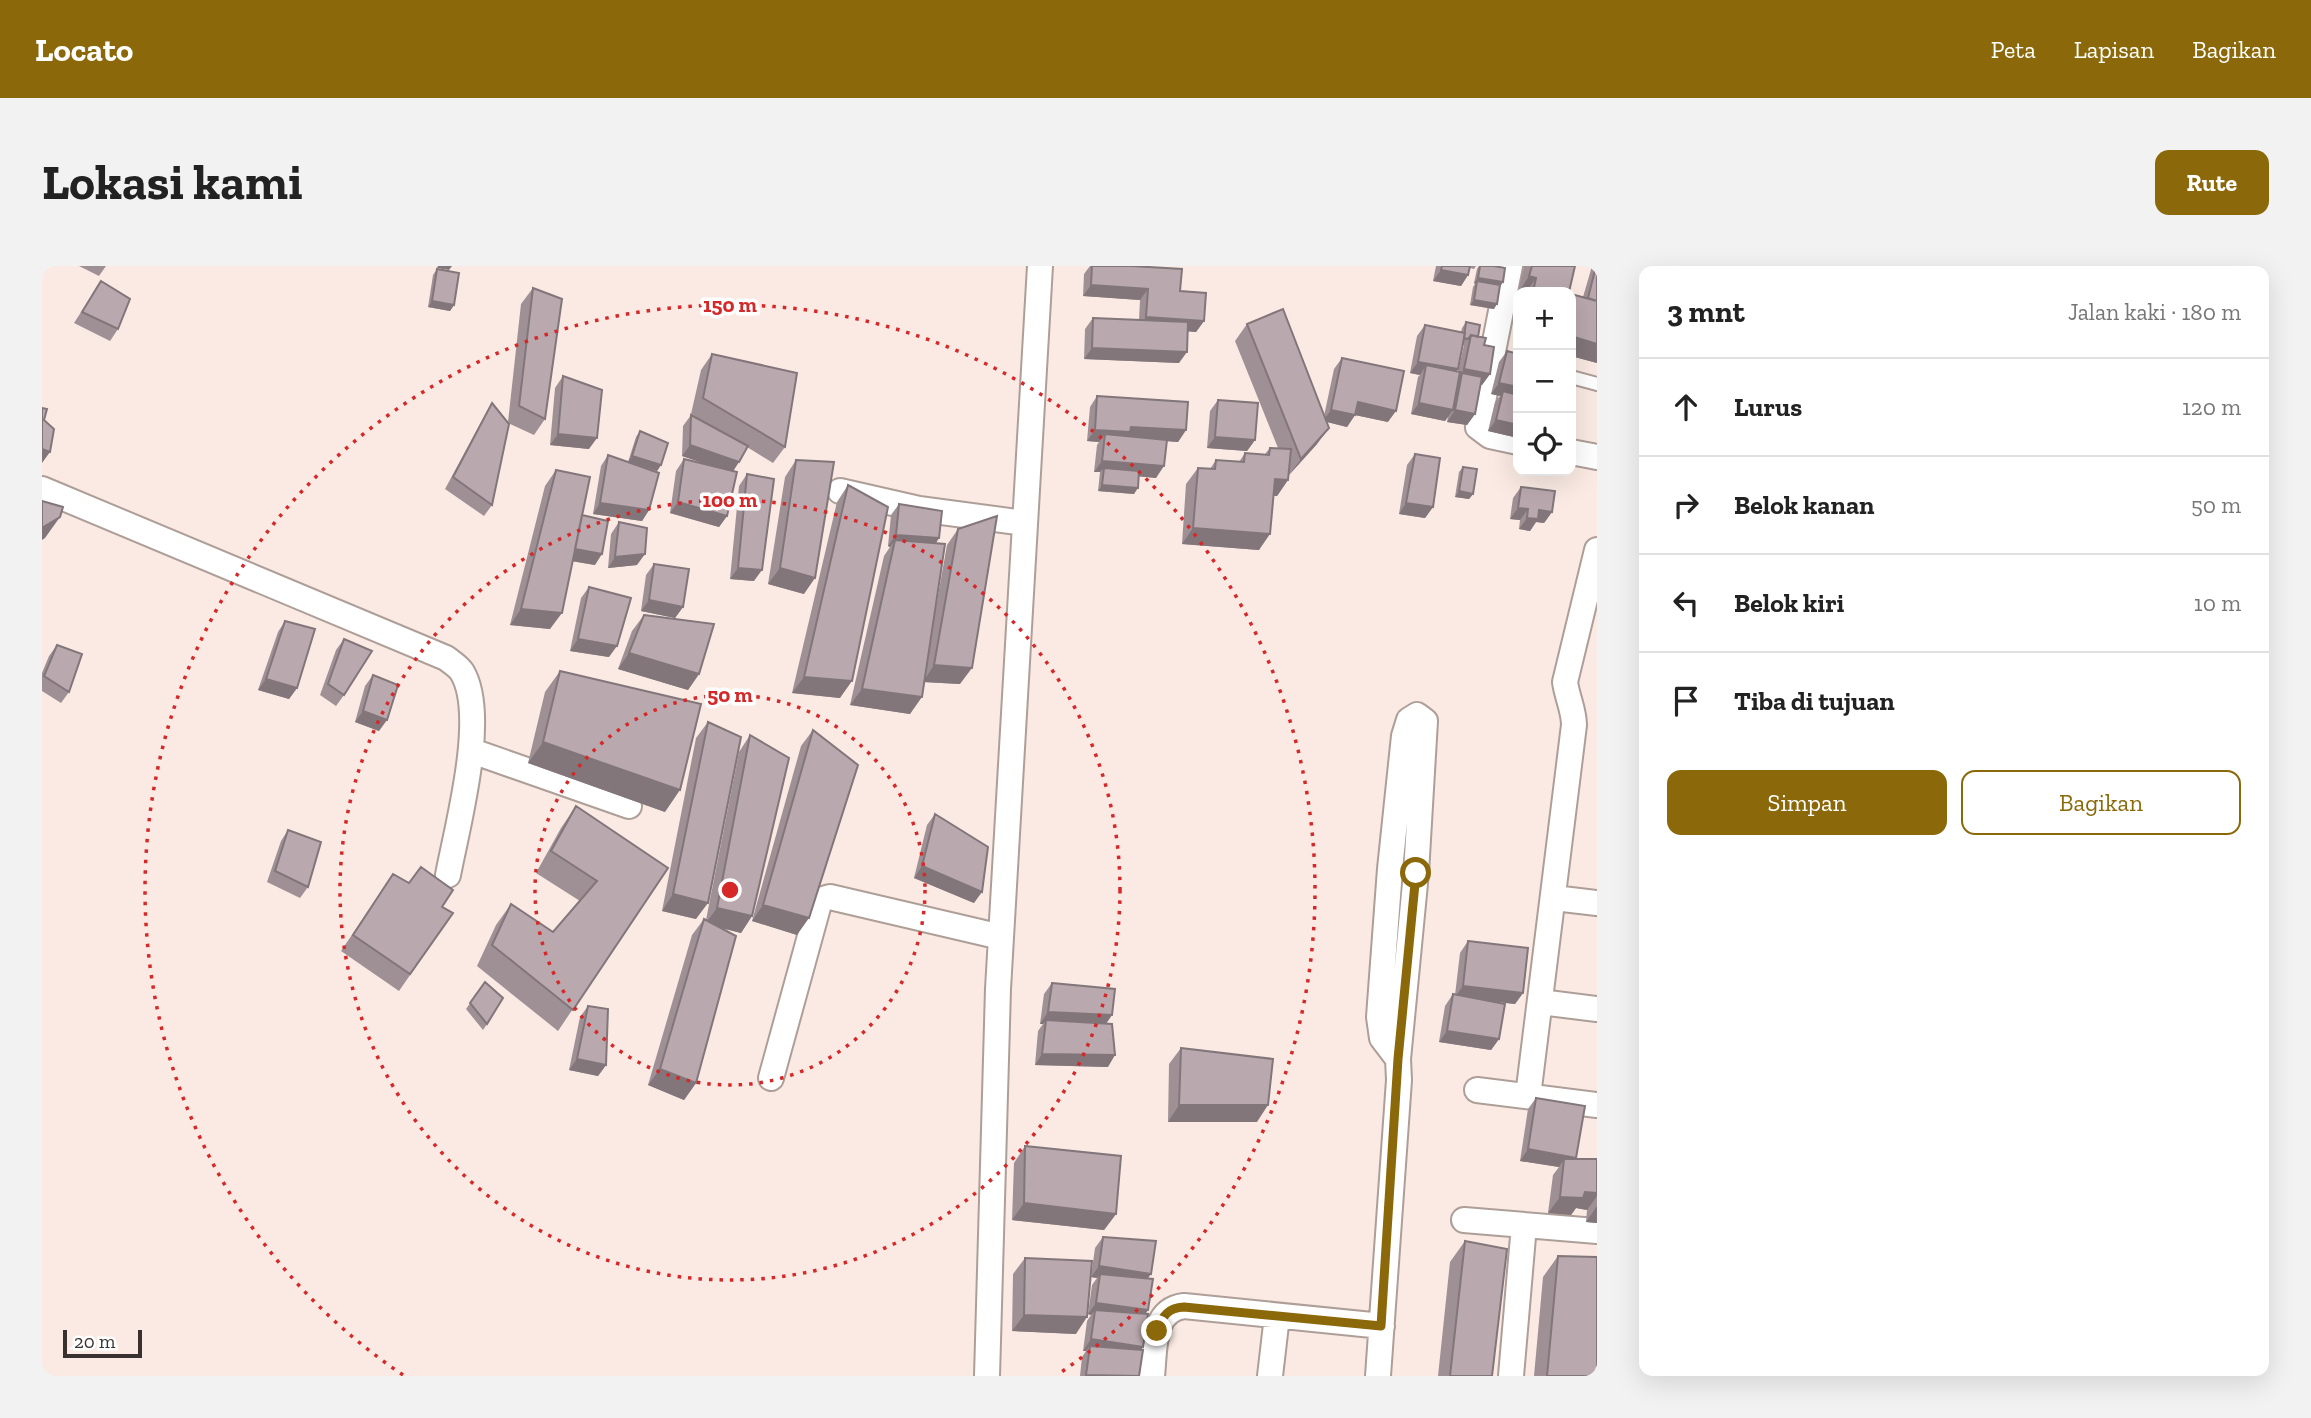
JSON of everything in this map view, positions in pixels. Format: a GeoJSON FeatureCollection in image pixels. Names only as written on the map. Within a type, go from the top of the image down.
{"type":"FeatureCollection","features":[{"type":"Feature","properties":{"kind":"street"},"geometry":{"type":"LineString","coordinates":[[987,1376],[1001,937],[1040,266]]}},
{"type":"Feature","properties":{"kind":"street"},"geometry":{"type":"LineString","coordinates":[[1510,266],[1500,359],[1478,427],[1490,436],[1513,441]]}},
{"type":"Feature","properties":{"kind":"street"},"geometry":{"type":"LineString","coordinates":[[1576,453],[1597,457]]}},
{"type":"Feature","properties":{"kind":"street"},"geometry":{"type":"LineString","coordinates":[[42,489],[446,658],[462,671],[469,693],[472,751],[448,875]]}},
{"type":"Feature","properties":{"kind":"street"},"geometry":{"type":"LineString","coordinates":[[840,491],[919,509],[1025,523]]}},
{"type":"Feature","properties":{"kind":"street"},"geometry":{"type":"LineString","coordinates":[[1528,1096],[1574,725],[1574,713],[1568,701],[1565,682],[1589,609],[1597,550]]}},
{"type":"Feature","properties":{"kind":"street"},"geometry":{"type":"LineString","coordinates":[[1378,1376],[1398,1059],[1416,873],[1425,721],[1417,715],[1409,720],[1404,736],[1390,869],[1379,1017],[1382,1038],[1398,1059]]}},
{"type":"Feature","properties":{"kind":"street"},"geometry":{"type":"LineString","coordinates":[[472,751],[629,806]]}},
{"type":"Feature","properties":{"kind":"street"},"geometry":{"type":"LineString","coordinates":[[1390,869],[1416,873]]}},
{"type":"Feature","properties":{"kind":"street"},"geometry":{"type":"LineString","coordinates":[[771,1078],[820,900],[830,897],[1001,937]]}},
{"type":"Feature","properties":{"kind":"street"},"geometry":{"type":"LineString","coordinates":[[1554,898],[1597,903]]}},
{"type":"Feature","properties":{"kind":"street"},"geometry":{"type":"LineString","coordinates":[[1540,1002],[1597,1009]]}},
{"type":"Feature","properties":{"kind":"street"},"geometry":{"type":"LineString","coordinates":[[1477,1090],[1597,1105]]}},
{"type":"Feature","properties":{"kind":"street"},"geometry":{"type":"LineString","coordinates":[[1464,1220],[1597,1231]]}},
{"type":"Feature","properties":{"kind":"street"},"geometry":{"type":"LineString","coordinates":[[1511,1376],[1524,1225]]}},
{"type":"Feature","properties":{"kind":"street"},"geometry":{"type":"LineString","coordinates":[[1152,1376],[1157,1331],[1166,1312],[1173,1308],[1381,1326]]}},
{"type":"Feature","properties":{"kind":"street"},"geometry":{"type":"LineString","coordinates":[[1270,1376],[1277,1316]]}},
{"type":"Feature","properties":{"kind":"lane"},"geometry":{"type":"LineString","coordinates":[[1576,378],[1597,384]]}},
{"type":"Feature","properties":{"kind":"building"},"geometry":{"type":"Polygon","coordinates":[[[1092,266],[1182,269],[1180,291],[1206,293],[1204,321],[1146,317],[1148,289],[1091,285],[1092,266]]]}},
{"type":"Feature","properties":{"kind":"building"},"geometry":{"type":"Polygon","coordinates":[[[1442,266],[1470,266],[1468,275],[1441,270],[1442,266]]]}},
{"type":"Feature","properties":{"kind":"building"},"geometry":{"type":"Polygon","coordinates":[[[1480,266],[1505,268],[1503,282],[1478,278],[1480,266]]]}},
{"type":"Feature","properties":{"kind":"building"},"geometry":{"type":"Polygon","coordinates":[[[1532,266],[1575,266],[1570,287],[1534,287],[1536,278],[1529,276],[1532,266]]]}},
{"type":"Feature","properties":{"kind":"building"},"geometry":{"type":"Polygon","coordinates":[[[1597,266],[1597,301],[1588,298],[1597,266]]]}},
{"type":"Feature","properties":{"kind":"building"},"geometry":{"type":"Polygon","coordinates":[[[437,269],[459,273],[454,305],[432,301],[437,269]]]}},
{"type":"Feature","properties":{"kind":"building"},"geometry":{"type":"Polygon","coordinates":[[[101,281],[130,299],[118,329],[82,312],[101,281]]]}},
{"type":"Feature","properties":{"kind":"building"},"geometry":{"type":"Polygon","coordinates":[[[1477,281],[1500,285],[1497,304],[1474,300],[1477,281]]]}},
{"type":"Feature","properties":{"kind":"building"},"geometry":{"type":"Polygon","coordinates":[[[533,288],[562,299],[545,419],[519,406],[533,288]]]}},
{"type":"Feature","properties":{"kind":"building"},"geometry":{"type":"Polygon","coordinates":[[[1576,295],[1597,301],[1597,344],[1576,338],[1576,295]]]}},
{"type":"Feature","properties":{"kind":"building"},"geometry":{"type":"Polygon","coordinates":[[[1283,309],[1329,428],[1301,459],[1247,324],[1283,309]]]}},
{"type":"Feature","properties":{"kind":"building"},"geometry":{"type":"Polygon","coordinates":[[[1093,318],[1188,322],[1187,352],[1092,348],[1093,318]]]}},
{"type":"Feature","properties":{"kind":"building"},"geometry":{"type":"Polygon","coordinates":[[[1466,322],[1480,325],[1478,337],[1471,335],[1468,339],[1464,338],[1466,322]]]}},
{"type":"Feature","properties":{"kind":"building"},"geometry":{"type":"Polygon","coordinates":[[[1425,325],[1465,333],[1458,369],[1418,362],[1425,325]]]}},
{"type":"Feature","properties":{"kind":"building"},"geometry":{"type":"Polygon","coordinates":[[[1471,335],[1486,338],[1484,345],[1494,347],[1490,374],[1464,369],[1471,335]]]}},
{"type":"Feature","properties":{"kind":"building"},"geometry":{"type":"Polygon","coordinates":[[[1507,351],[1513,353],[1513,386],[1499,383],[1507,351]]]}},
{"type":"Feature","properties":{"kind":"building"},"geometry":{"type":"Polygon","coordinates":[[[712,354],[797,373],[785,447],[703,398],[712,354]]]}},
{"type":"Feature","properties":{"kind":"building"},"geometry":{"type":"Polygon","coordinates":[[[1342,358],[1404,371],[1396,411],[1358,402],[1355,415],[1331,410],[1342,358]]]}},
{"type":"Feature","properties":{"kind":"building"},"geometry":{"type":"Polygon","coordinates":[[[1426,365],[1460,372],[1453,410],[1419,403],[1426,365]]]}},
{"type":"Feature","properties":{"kind":"building"},"geometry":{"type":"Polygon","coordinates":[[[1462,373],[1482,377],[1475,414],[1455,410],[1462,373]]]}},
{"type":"Feature","properties":{"kind":"building"},"geometry":{"type":"Polygon","coordinates":[[[563,376],[602,390],[597,438],[558,434],[563,376]]]}},
{"type":"Feature","properties":{"kind":"building"},"geometry":{"type":"Polygon","coordinates":[[[1503,391],[1513,394],[1513,424],[1496,420],[1503,391]]]}},
{"type":"Feature","properties":{"kind":"building"},"geometry":{"type":"Polygon","coordinates":[[[1097,396],[1188,402],[1186,430],[1131,427],[1130,432],[1095,430],[1097,396]]]}},
{"type":"Feature","properties":{"kind":"building"},"geometry":{"type":"Polygon","coordinates":[[[1218,400],[1258,403],[1255,440],[1215,437],[1218,400]]]}},
{"type":"Feature","properties":{"kind":"building"},"geometry":{"type":"Polygon","coordinates":[[[492,403],[509,424],[492,505],[453,477],[492,403]]]}},
{"type":"Feature","properties":{"kind":"building"},"geometry":{"type":"Polygon","coordinates":[[[42,408],[47,409],[44,420],[54,429],[50,452],[42,449],[42,408]]]}},
{"type":"Feature","properties":{"kind":"building"},"geometry":{"type":"Polygon","coordinates":[[[691,415],[748,446],[739,462],[690,445],[691,415]]]}},
{"type":"Feature","properties":{"kind":"building"},"geometry":{"type":"Polygon","coordinates":[[[640,431],[668,443],[661,465],[632,456],[640,431]]]}},
{"type":"Feature","properties":{"kind":"building"},"geometry":{"type":"Polygon","coordinates":[[[1105,434],[1167,440],[1164,466],[1102,461],[1105,434]]]}},
{"type":"Feature","properties":{"kind":"building"},"geometry":{"type":"Polygon","coordinates":[[[1270,448],[1291,449],[1288,480],[1275,479],[1270,534],[1193,528],[1198,468],[1215,469],[1216,460],[1244,462],[1245,453],[1269,455],[1270,448]]]}},
{"type":"Feature","properties":{"kind":"building"},"geometry":{"type":"Polygon","coordinates":[[[1415,454],[1440,458],[1433,507],[1406,503],[1415,454]]]}},
{"type":"Feature","properties":{"kind":"building"},"geometry":{"type":"Polygon","coordinates":[[[608,455],[659,473],[649,510],[600,503],[608,455]]]}},
{"type":"Feature","properties":{"kind":"building"},"geometry":{"type":"Polygon","coordinates":[[[684,459],[737,472],[727,516],[678,502],[684,459]]]}},
{"type":"Feature","properties":{"kind":"building"},"geometry":{"type":"Polygon","coordinates":[[[796,460],[834,462],[815,578],[780,568],[796,460]]]}},
{"type":"Feature","properties":{"kind":"building"},"geometry":{"type":"Polygon","coordinates":[[[1463,467],[1477,469],[1473,494],[1459,491],[1463,467]]]}},
{"type":"Feature","properties":{"kind":"building"},"geometry":{"type":"Polygon","coordinates":[[[1104,468],[1139,471],[1138,488],[1102,485],[1104,468]]]}},
{"type":"Feature","properties":{"kind":"building"},"geometry":{"type":"Polygon","coordinates":[[[556,470],[590,477],[562,613],[521,609],[556,470]]]}},
{"type":"Feature","properties":{"kind":"building"},"geometry":{"type":"Polygon","coordinates":[[[747,474],[774,479],[762,570],[738,568],[747,474]]]}},
{"type":"Feature","properties":{"kind":"building"},"geometry":{"type":"Polygon","coordinates":[[[848,485],[888,507],[852,681],[804,677],[848,485]]]}},
{"type":"Feature","properties":{"kind":"building"},"geometry":{"type":"Polygon","coordinates":[[[1521,487],[1555,491],[1552,512],[1539,510],[1538,519],[1527,518],[1528,509],[1518,508],[1521,487]]]}},
{"type":"Feature","properties":{"kind":"building"},"geometry":{"type":"Polygon","coordinates":[[[42,501],[63,507],[60,517],[42,528],[42,501]]]}},
{"type":"Feature","properties":{"kind":"building"},"geometry":{"type":"Polygon","coordinates":[[[899,504],[942,511],[939,538],[896,535],[899,504]]]}},
{"type":"Feature","properties":{"kind":"building"},"geometry":{"type":"Polygon","coordinates":[[[582,515],[608,521],[602,554],[575,549],[582,515]]]}},
{"type":"Feature","properties":{"kind":"building"},"geometry":{"type":"Polygon","coordinates":[[[997,516],[972,668],[934,665],[958,529],[997,516]]]}},
{"type":"Feature","properties":{"kind":"building"},"geometry":{"type":"Polygon","coordinates":[[[619,522],[647,528],[645,554],[615,557],[619,522]]]}},
{"type":"Feature","properties":{"kind":"building"},"geometry":{"type":"Polygon","coordinates":[[[895,540],[945,544],[922,697],[862,689],[895,540]]]}},
{"type":"Feature","properties":{"kind":"building"},"geometry":{"type":"Polygon","coordinates":[[[654,564],[689,569],[683,607],[649,600],[654,564]]]}},
{"type":"Feature","properties":{"kind":"building"},"geometry":{"type":"Polygon","coordinates":[[[589,587],[631,598],[617,646],[578,639],[589,587]]]}},
{"type":"Feature","properties":{"kind":"building"},"geometry":{"type":"Polygon","coordinates":[[[644,615],[714,624],[699,674],[629,653],[644,615]]]}},
{"type":"Feature","properties":{"kind":"building"},"geometry":{"type":"Polygon","coordinates":[[[285,621],[315,629],[297,688],[266,679],[285,621]]]}},
{"type":"Feature","properties":{"kind":"building"},"geometry":{"type":"Polygon","coordinates":[[[344,639],[372,651],[344,695],[328,684],[344,639]]]}},
{"type":"Feature","properties":{"kind":"building"},"geometry":{"type":"Polygon","coordinates":[[[57,645],[82,654],[69,692],[44,676],[57,645]]]}},
{"type":"Feature","properties":{"kind":"building"},"geometry":{"type":"Polygon","coordinates":[[[560,671],[701,704],[680,790],[543,742],[560,671]]]}},
{"type":"Feature","properties":{"kind":"building"},"geometry":{"type":"Polygon","coordinates":[[[373,675],[398,685],[387,720],[363,711],[373,675]]]}},
{"type":"Feature","properties":{"kind":"building"},"geometry":{"type":"Polygon","coordinates":[[[708,722],[741,737],[708,903],[673,894],[708,722]]]}},
{"type":"Feature","properties":{"kind":"building"},"geometry":{"type":"Polygon","coordinates":[[[813,730],[858,765],[809,918],[763,905],[813,730]]]}},
{"type":"Feature","properties":{"kind":"building"},"geometry":{"type":"Polygon","coordinates":[[[750,735],[789,758],[752,916],[717,908],[750,735]]]}},
{"type":"Feature","properties":{"kind":"building"},"geometry":{"type":"Polygon","coordinates":[[[576,806],[668,868],[573,1010],[492,945],[511,904],[553,932],[597,881],[551,851],[576,806]]]}},
{"type":"Feature","properties":{"kind":"building"},"geometry":{"type":"Polygon","coordinates":[[[935,814],[988,847],[982,892],[922,866],[935,814]]]}},
{"type":"Feature","properties":{"kind":"building"},"geometry":{"type":"Polygon","coordinates":[[[288,830],[321,842],[308,887],[275,871],[288,830]]]}},
{"type":"Feature","properties":{"kind":"building"},"geometry":{"type":"Polygon","coordinates":[[[421,867],[453,890],[442,907],[453,913],[410,974],[353,935],[393,874],[409,883],[421,867]]]}},
{"type":"Feature","properties":{"kind":"building"},"geometry":{"type":"Polygon","coordinates":[[[704,919],[736,936],[696,1083],[660,1069],[704,919]]]}},
{"type":"Feature","properties":{"kind":"building"},"geometry":{"type":"Polygon","coordinates":[[[1468,941],[1528,948],[1523,993],[1463,986],[1468,941]]]}},
{"type":"Feature","properties":{"kind":"building"},"geometry":{"type":"Polygon","coordinates":[[[485,982],[503,998],[487,1024],[470,1003],[485,982]]]}},
{"type":"Feature","properties":{"kind":"building"},"geometry":{"type":"Polygon","coordinates":[[[1052,983],[1115,989],[1112,1015],[1048,1012],[1052,983]]]}},
{"type":"Feature","properties":{"kind":"building"},"geometry":{"type":"Polygon","coordinates":[[[1453,994],[1505,1004],[1499,1039],[1447,1031],[1453,994]]]}},
{"type":"Feature","properties":{"kind":"building"},"geometry":{"type":"Polygon","coordinates":[[[588,1006],[608,1009],[606,1065],[577,1059],[588,1006]]]}},
{"type":"Feature","properties":{"kind":"building"},"geometry":{"type":"Polygon","coordinates":[[[1046,1020],[1112,1024],[1115,1055],[1042,1054],[1046,1020]]]}},
{"type":"Feature","properties":{"kind":"building"},"geometry":{"type":"Polygon","coordinates":[[[1181,1048],[1273,1059],[1268,1105],[1179,1105],[1181,1048]]]}},
{"type":"Feature","properties":{"kind":"building"},"geometry":{"type":"Polygon","coordinates":[[[1536,1098],[1585,1106],[1576,1158],[1528,1149],[1536,1098]]]}},
{"type":"Feature","properties":{"kind":"building"},"geometry":{"type":"Polygon","coordinates":[[[1025,1146],[1121,1156],[1116,1214],[1024,1203],[1025,1146]]]}},
{"type":"Feature","properties":{"kind":"building"},"geometry":{"type":"Polygon","coordinates":[[[1564,1159],[1597,1159],[1597,1193],[1585,1192],[1583,1198],[1560,1197],[1564,1159]]]}},
{"type":"Feature","properties":{"kind":"building"},"geometry":{"type":"Polygon","coordinates":[[[1103,1237],[1156,1241],[1151,1274],[1099,1266],[1103,1237]]]}},
{"type":"Feature","properties":{"kind":"building"},"geometry":{"type":"Polygon","coordinates":[[[1465,1241],[1507,1249],[1492,1376],[1450,1376],[1465,1241]]]}},
{"type":"Feature","properties":{"kind":"building"},"geometry":{"type":"Polygon","coordinates":[[[1558,1256],[1597,1257],[1597,1376],[1547,1376],[1558,1256]]]}},
{"type":"Feature","properties":{"kind":"building"},"geometry":{"type":"Polygon","coordinates":[[[1025,1258],[1092,1261],[1087,1317],[1024,1315],[1025,1258]]]}},
{"type":"Feature","properties":{"kind":"building"},"geometry":{"type":"Polygon","coordinates":[[[1100,1274],[1153,1279],[1148,1310],[1096,1303],[1100,1274]]]}},
{"type":"Feature","properties":{"kind":"building"},"geometry":{"type":"Polygon","coordinates":[[[1095,1310],[1148,1314],[1143,1347],[1091,1339],[1095,1310]]]}},
{"type":"Feature","properties":{"kind":"building"},"geometry":{"type":"Polygon","coordinates":[[[1090,1346],[1143,1350],[1139,1376],[1086,1375],[1090,1346]]]}},
{"type":"Feature","properties":{"kind":"route"},"geometry":{"type":"LineString","coordinates":[[1157,1331],[1166,1312],[1184,1307],[1381,1326],[1399,1080],[1398,1059],[1416,873]]}}]}
